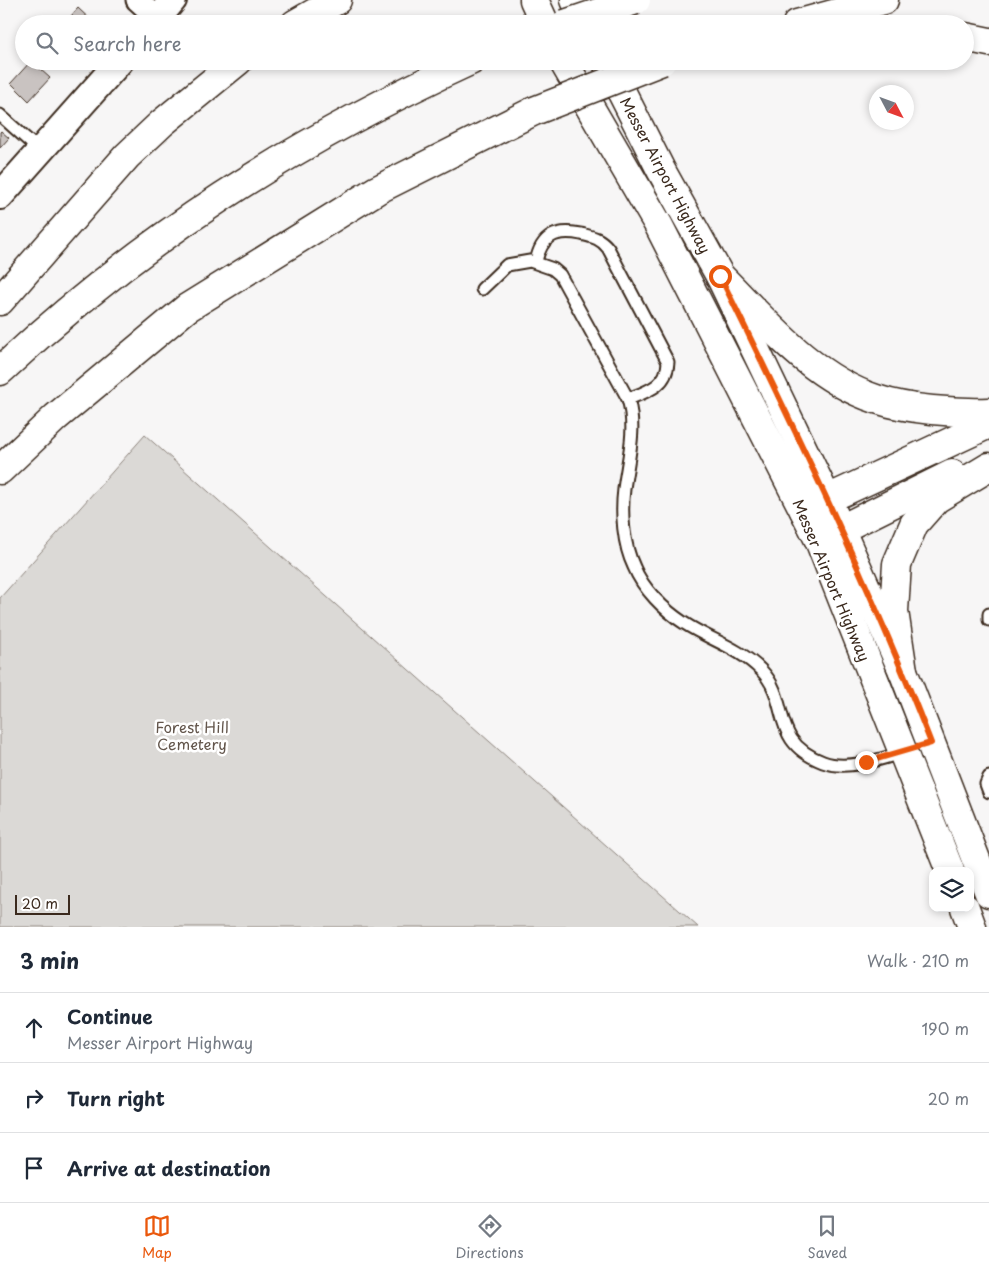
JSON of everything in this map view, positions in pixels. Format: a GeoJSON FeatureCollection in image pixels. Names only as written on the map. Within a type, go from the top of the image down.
{"type":"FeatureCollection","features":[{"type":"Feature","properties":{"kind":"main road"},"geometry":{"type":"LineString","coordinates":[[311,15],[338,0]]}},
{"type":"Feature","properties":{"kind":"main road"},"geometry":{"type":"LineString","coordinates":[[534,0],[541,15]]}},
{"type":"Feature","properties":{"kind":"main road"},"geometry":{"type":"LineString","coordinates":[[575,0],[582,15]]}},
{"type":"Feature","properties":{"kind":"main road"},"geometry":{"type":"LineString","coordinates":[[592,15],[636,0]]}},
{"type":"Feature","properties":{"kind":"main road"},"geometry":{"type":"LineString","coordinates":[[830,15],[884,0]]}},
{"type":"Feature","properties":{"kind":"main road"},"geometry":{"type":"LineString","coordinates":[[974,39],[989,42]]}},
{"type":"Feature","properties":{"kind":"main road"},"geometry":{"type":"LineString","coordinates":[[0,301],[127,156],[162,123],[227,70]]}},
{"type":"Feature","properties":{"kind":"main road"},"geometry":{"type":"LineString","coordinates":[[0,371],[104,281],[188,218],[232,188],[326,132],[452,70]]}},
{"type":"Feature","properties":{"kind":"main road","name":"Messer Airport Highway"},"geometry":{"type":"LineString","coordinates":[[568,70],[816,504]]}},
{"type":"Feature","properties":{"kind":"main road","name":"Messer Airport Highway"},"geometry":{"type":"LineString","coordinates":[[611,70],[661,170],[720,276],[830,535],[917,748],[989,893]]}},
{"type":"Feature","properties":{"kind":"main road"},"geometry":{"type":"LineString","coordinates":[[0,470],[56,417],[187,308],[377,190],[534,112],[639,70]]}},
{"type":"Feature","properties":{"kind":"main road"},"geometry":{"type":"LineString","coordinates":[[720,276],[794,350],[833,379],[876,399],[952,412],[989,412]]}},
{"type":"Feature","properties":{"kind":"main road"},"geometry":{"type":"LineString","coordinates":[[816,504],[989,424]]}},
{"type":"Feature","properties":{"kind":"main road"},"geometry":{"type":"LineString","coordinates":[[830,535],[989,455]]}},
{"type":"Feature","properties":{"kind":"main road"},"geometry":{"type":"LineString","coordinates":[[903,671],[894,611],[897,564],[914,524],[936,499],[989,466]]}},
{"type":"Feature","properties":{"kind":"main road","name":"Messer Airport Highway"},"geometry":{"type":"LineString","coordinates":[[830,535],[903,671],[917,748],[949,867]]}},
{"type":"Feature","properties":{"kind":"main road"},"geometry":{"type":"LineString","coordinates":[[966,912],[972,927]]}},
{"type":"Feature","properties":{"kind":"street"},"geometry":{"type":"LineString","coordinates":[[137,0],[161,14]]}},
{"type":"Feature","properties":{"kind":"street"},"geometry":{"type":"LineString","coordinates":[[0,196],[112,70]]}},
{"type":"Feature","properties":{"kind":"lane"},"geometry":{"type":"LineString","coordinates":[[0,115],[40,151]]}},
{"type":"Feature","properties":{"kind":"lane"},"geometry":{"type":"LineString","coordinates":[[536,262],[542,244],[553,234],[565,231],[596,237],[608,248],[668,362],[664,380],[657,386],[628,400]]}},
{"type":"Feature","properties":{"kind":"lane"},"geometry":{"type":"LineString","coordinates":[[482,289],[507,265],[518,262],[536,262],[560,275],[628,400],[633,416],[633,438],[624,490],[625,533],[634,568],[653,595],[684,623],[744,654],[762,671],[776,696],[787,734],[799,750],[823,762],[843,765],[917,748]]}},
{"type":"Feature","properties":{"kind":"lane"},"geometry":{"type":"LineString","coordinates":[[989,614],[989,620]]}},
{"type":"Feature","properties":{"kind":"lane"},"geometry":{"type":"LineString","coordinates":[[989,777],[986,784],[989,792]]}},
{"type":"Feature","properties":{"kind":"green space","name":"Forest Hill Cemetery"},"geometry":{"type":"Polygon","coordinates":[[[145,435],[698,927],[0,927],[0,598],[145,435]]]}},
{"type":"Feature","properties":{"kind":"building"},"geometry":{"type":"Polygon","coordinates":[[[78,8],[85,15],[72,15],[78,8]]]}},
{"type":"Feature","properties":{"kind":"building"},"geometry":{"type":"Polygon","coordinates":[[[23,70],[41,70],[50,78],[29,101],[11,83],[23,70]]]}},
{"type":"Feature","properties":{"kind":"building"},"geometry":{"type":"Polygon","coordinates":[[[0,132],[9,138],[0,148],[0,132]]]}},
{"type":"Feature","properties":{"kind":"route"},"geometry":{"type":"LineString","coordinates":[[720,276],[827,499],[903,671],[931,743],[866,762]]}}]}
